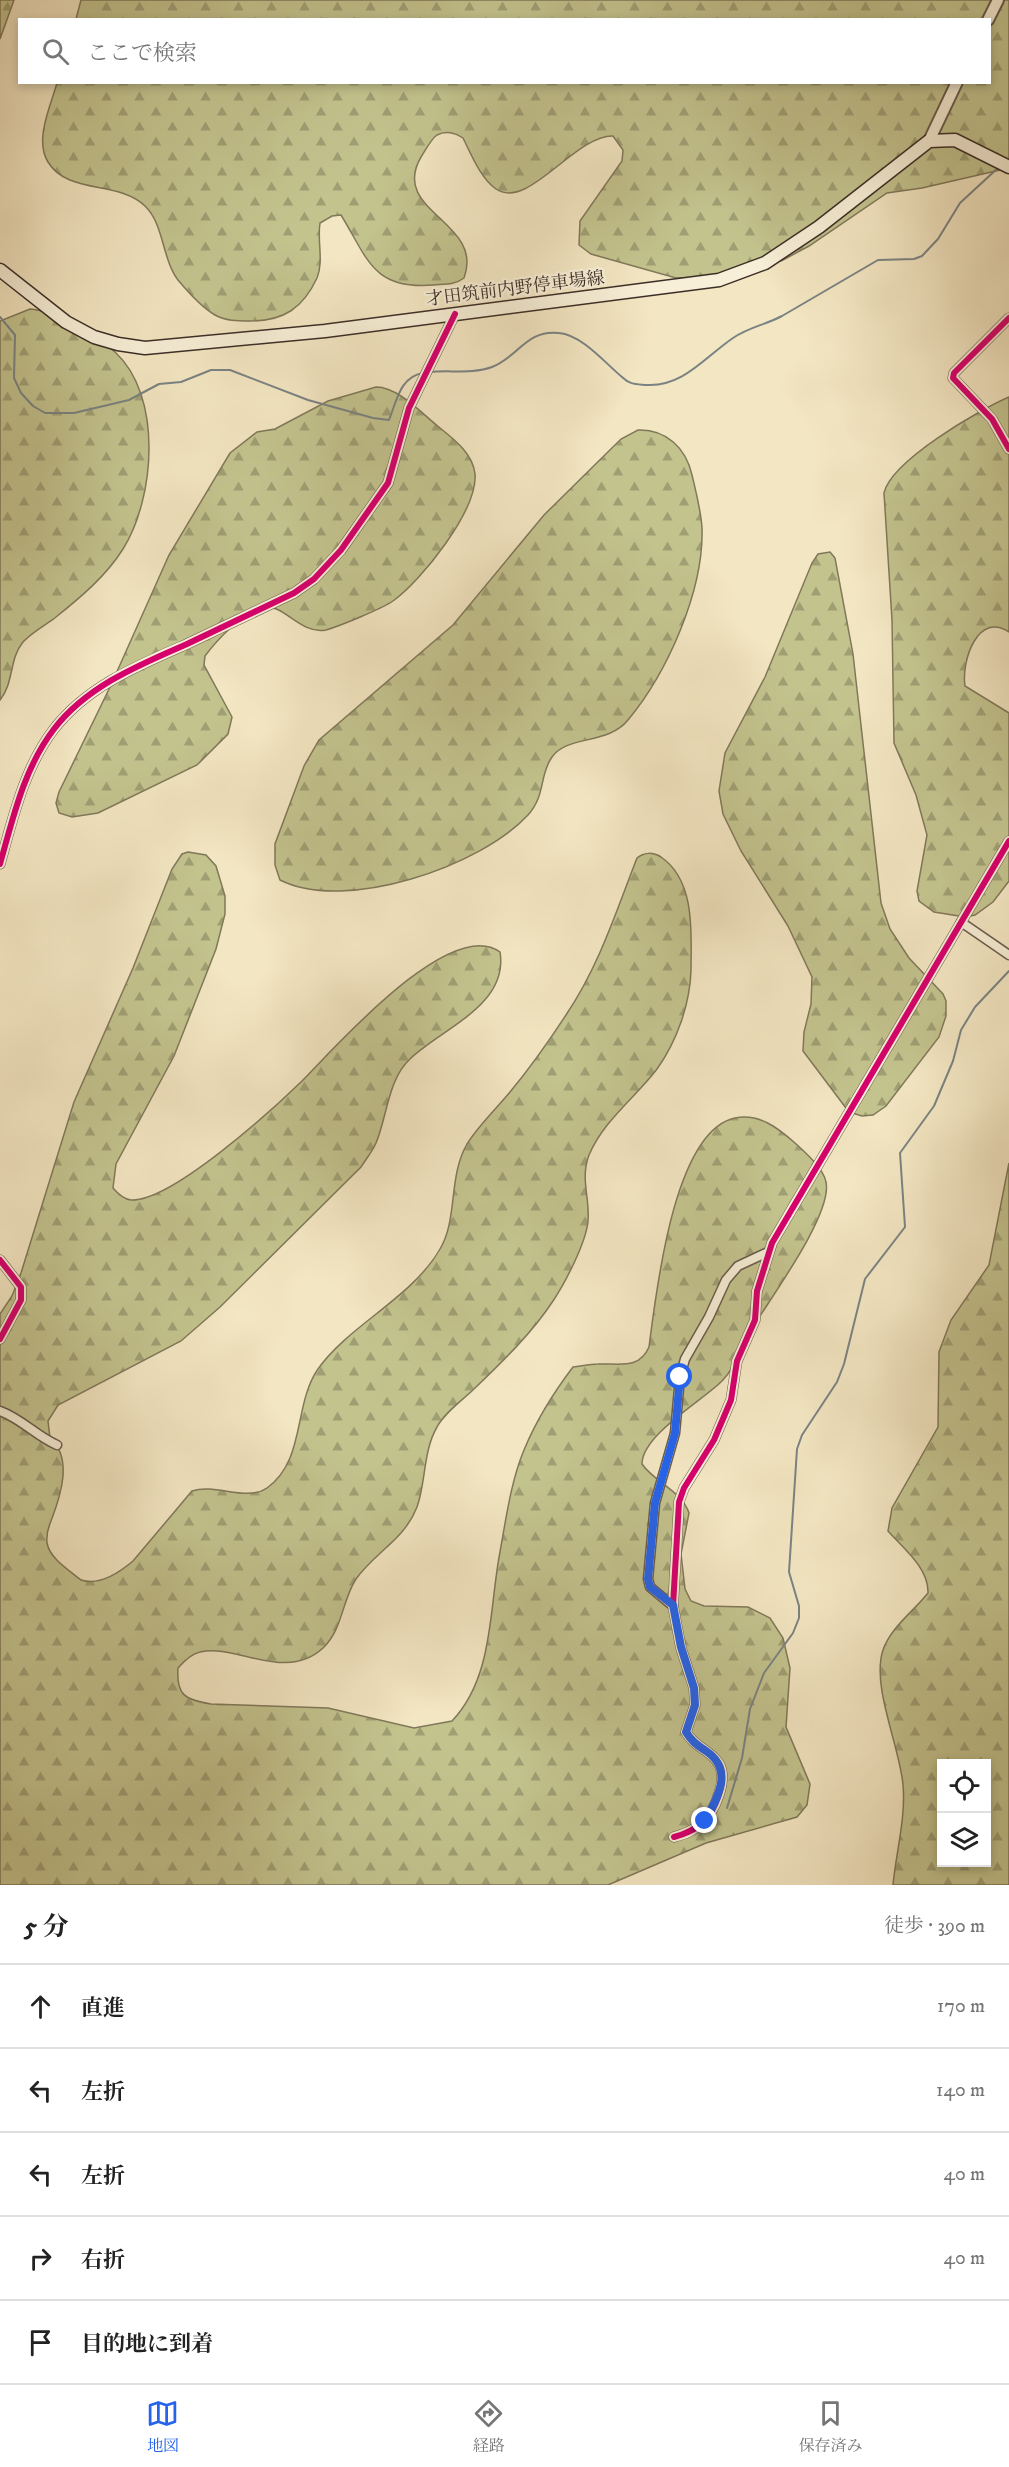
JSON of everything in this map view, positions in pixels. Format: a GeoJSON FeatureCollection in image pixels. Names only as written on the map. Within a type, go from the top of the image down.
{"type":"FeatureCollection","features":[{"type":"Feature","properties":{"kind":"main road"},"geometry":{"type":"LineString","coordinates":[[929,141],[955,140],[1009,166]]}},
{"type":"Feature","properties":{"kind":"main road","name":"才田筑前内野停車場線"},"geometry":{"type":"LineString","coordinates":[[0,270],[66,322],[94,337],[145,348],[325,331],[698,283],[719,280],[765,263],[819,226],[929,141]]}},
{"type":"Feature","properties":{"kind":"street"},"geometry":{"type":"LineString","coordinates":[[989,18],[998,0]]}},
{"type":"Feature","properties":{"kind":"street"},"geometry":{"type":"LineString","coordinates":[[929,141],[956,84]]}},
{"type":"Feature","properties":{"kind":"street"},"geometry":{"type":"LineString","coordinates":[[0,864],[18,801],[34,761],[53,730],[70,711],[88,696],[136,666],[294,593],[314,579],[341,550],[388,483],[409,408],[455,314]]}},
{"type":"Feature","properties":{"kind":"street"},"geometry":{"type":"LineString","coordinates":[[1009,318],[954,373],[953,378],[992,419],[1009,449]]}},
{"type":"Feature","properties":{"kind":"street"},"geometry":{"type":"LineString","coordinates":[[674,1838],[688,1833],[705,1821],[714,1804],[723,1777],[718,1761],[691,1740],[686,1732],[695,1705],[694,1688],[681,1647],[673,1605],[679,1502],[684,1488],[714,1440],[731,1400],[737,1360],[755,1320],[757,1291],[768,1252],[1009,841]]}},
{"type":"Feature","properties":{"kind":"street"},"geometry":{"type":"LineString","coordinates":[[961,922],[1009,955]]}},
{"type":"Feature","properties":{"kind":"street"},"geometry":{"type":"LineString","coordinates":[[673,1605],[650,1587],[648,1579],[655,1503],[675,1433],[680,1377],[685,1359],[709,1317],[726,1280],[738,1266],[768,1252]]}},
{"type":"Feature","properties":{"kind":"street"},"geometry":{"type":"LineString","coordinates":[[0,1260],[21,1287],[17,1309],[0,1339]]}},
{"type":"Feature","properties":{"kind":"street"},"geometry":{"type":"LineString","coordinates":[[0,1411],[23,1422],[45,1440],[57,1445]]}},
{"type":"Feature","properties":{"kind":"green space"},"geometry":{"type":"Polygon","coordinates":[[[0,0],[14,0],[0,39],[0,0]]]}},
{"type":"Feature","properties":{"kind":"green space"},"geometry":{"type":"Polygon","coordinates":[[[81,0],[1009,0],[1009,168],[922,188],[887,193],[809,246],[783,260],[759,269],[710,277],[676,278],[591,254],[579,245],[580,221],[622,161],[623,150],[613,136],[598,139],[583,147],[537,182],[522,190],[509,193],[491,185],[477,166],[463,138],[447,132],[437,135],[430,142],[421,157],[415,176],[417,191],[426,204],[462,243],[467,259],[464,278],[449,284],[413,285],[385,277],[366,258],[341,215],[332,216],[320,223],[319,271],[317,278],[299,305],[273,318],[250,321],[227,320],[205,308],[178,280],[169,262],[156,222],[145,206],[121,193],[68,179],[48,162],[44,153],[43,133],[57,84],[991,84],[991,18],[76,18],[81,0]]]}},
{"type":"Feature","properties":{"kind":"green space"},"geometry":{"type":"Polygon","coordinates":[[[30,309],[48,314],[101,342],[115,352],[130,371],[141,394],[147,420],[149,448],[147,476],[134,528],[123,549],[109,568],[84,594],[23,642],[15,656],[8,686],[0,700],[0,321],[30,309]]]}},
{"type":"Feature","properties":{"kind":"green space"},"geometry":{"type":"Polygon","coordinates":[[[376,387],[385,388],[410,403],[457,443],[471,460],[475,474],[473,489],[458,525],[446,544],[418,578],[393,601],[332,628],[317,630],[309,628],[271,607],[256,609],[248,614],[223,635],[205,656],[204,665],[232,717],[228,734],[197,765],[98,813],[72,817],[59,813],[56,803],[59,792],[111,685],[169,555],[230,453],[257,432],[275,429],[328,401],[376,387]]]}},
{"type":"Feature","properties":{"kind":"green space"},"geometry":{"type":"Polygon","coordinates":[[[1009,397],[1009,632],[998,627],[988,628],[980,633],[969,652],[964,676],[965,686],[1009,713],[1009,881],[993,902],[975,915],[965,917],[934,912],[919,901],[917,891],[927,835],[916,795],[894,743],[892,620],[884,493],[890,480],[919,452],[958,425],[1009,397]]]}},
{"type":"Feature","properties":{"kind":"green space"},"geometry":{"type":"Polygon","coordinates":[[[638,430],[666,437],[685,456],[695,488],[702,528],[697,578],[680,630],[656,679],[628,720],[620,728],[610,733],[567,745],[559,750],[548,764],[538,800],[528,815],[507,834],[446,867],[411,879],[375,887],[340,891],[308,889],[280,880],[275,865],[275,844],[304,766],[319,740],[453,625],[544,515],[621,439],[638,430]]]}},
{"type":"Feature","properties":{"kind":"green space"},"geometry":{"type":"Polygon","coordinates":[[[830,552],[835,558],[853,654],[881,903],[890,929],[909,958],[943,994],[946,1001],[946,1016],[939,1037],[886,1106],[873,1115],[862,1116],[849,1112],[803,1051],[804,1032],[811,1004],[812,977],[788,926],[741,851],[723,814],[719,791],[725,753],[765,677],[812,563],[818,554],[830,552]]]}},
{"type":"Feature","properties":{"kind":"green space"},"geometry":{"type":"Polygon","coordinates":[[[188,852],[206,855],[216,866],[225,896],[225,914],[216,949],[174,1056],[116,1164],[113,1188],[126,1199],[149,1197],[220,1153],[301,1082],[364,1017],[423,969],[452,952],[478,946],[500,952],[500,971],[494,987],[484,1001],[423,1048],[403,1067],[392,1088],[376,1143],[361,1167],[220,1307],[181,1341],[58,1405],[48,1421],[50,1438],[57,1446],[63,1466],[61,1489],[47,1534],[47,1543],[52,1554],[81,1580],[102,1580],[133,1561],[192,1491],[211,1489],[241,1493],[259,1492],[267,1488],[279,1476],[294,1448],[305,1399],[318,1369],[346,1339],[413,1282],[440,1249],[449,1225],[457,1170],[467,1144],[532,1064],[578,996],[606,938],[637,858],[649,853],[655,854],[672,867],[686,894],[691,925],[691,970],[688,996],[681,1022],[664,1058],[648,1080],[603,1131],[589,1155],[585,1172],[588,1221],[579,1251],[563,1284],[545,1313],[526,1335],[496,1368],[440,1422],[429,1446],[420,1497],[412,1518],[356,1579],[335,1632],[323,1648],[308,1658],[293,1662],[261,1660],[229,1652],[200,1652],[188,1658],[178,1668],[179,1684],[184,1695],[211,1704],[328,1708],[414,1728],[452,1721],[466,1703],[483,1663],[509,1500],[519,1462],[534,1428],[573,1367],[628,1364],[645,1354],[649,1347],[663,1255],[682,1182],[696,1152],[714,1129],[735,1118],[752,1118],[768,1123],[782,1132],[814,1161],[825,1177],[826,1196],[820,1214],[798,1257],[751,1330],[731,1369],[713,1389],[662,1430],[645,1453],[642,1464],[680,1499],[689,1513],[681,1554],[685,1589],[691,1601],[704,1606],[748,1607],[770,1618],[783,1638],[790,1668],[786,1727],[810,1784],[807,1805],[797,1817],[706,1843],[608,1885],[0,1885],[0,1314],[12,1296],[21,1273],[74,1102],[133,968],[172,869],[182,854],[188,852]]]}},
{"type":"Feature","properties":{"kind":"green space"},"geometry":{"type":"Polygon","coordinates":[[[1009,1163],[1009,1885],[893,1885],[904,1797],[901,1770],[883,1699],[880,1665],[883,1650],[891,1634],[928,1593],[920,1567],[888,1531],[892,1508],[938,1427],[939,1352],[951,1320],[989,1265],[1009,1163]]]}},
{"type":"Feature","properties":{"kind":"waterway"},"geometry":{"type":"LineString","coordinates":[[429,372],[469,371],[492,367],[501,363],[531,339],[548,333],[559,333],[585,344],[631,383],[647,385],[672,381],[693,369],[739,334],[782,316],[878,260],[914,259],[922,256],[938,239],[960,203],[999,167]]}},
{"type":"Feature","properties":{"kind":"waterway"},"geometry":{"type":"LineString","coordinates":[[0,317],[15,335],[14,378],[21,393],[33,406],[45,413],[74,413],[129,400],[159,384],[181,382],[211,370],[230,370],[308,400],[373,418],[389,420],[404,384],[415,375],[423,373]]}},
{"type":"Feature","properties":{"kind":"waterway"},"geometry":{"type":"LineString","coordinates":[[727,1808],[742,1758],[750,1709],[764,1673],[793,1633],[799,1618],[799,1606],[789,1572],[797,1449],[802,1435],[837,1382],[844,1364],[865,1279],[905,1227],[900,1153],[934,1106],[953,1061],[961,1030],[975,1007],[1009,971]]}},
{"type":"Feature","properties":{"kind":"cycle path"},"geometry":{"type":"LineString","coordinates":[[0,864],[27,777],[44,744],[67,714],[115,678],[294,593],[314,579],[341,550],[388,483],[409,408],[455,314]]}},
{"type":"Feature","properties":{"kind":"cycle path"},"geometry":{"type":"LineString","coordinates":[[1009,318],[954,373],[953,378],[992,419],[1009,449]]}},
{"type":"Feature","properties":{"kind":"cycle path"},"geometry":{"type":"LineString","coordinates":[[674,1837],[692,1830],[707,1818],[719,1795],[722,1778],[716,1759],[693,1741],[686,1732],[695,1705],[694,1688],[681,1648],[673,1606],[679,1502],[684,1488],[714,1440],[731,1400],[737,1361],[755,1320],[757,1291],[772,1243],[1009,841]]}},
{"type":"Feature","properties":{"kind":"cycle path"},"geometry":{"type":"LineString","coordinates":[[0,1260],[21,1287],[21,1300],[0,1339]]}},
{"type":"Feature","properties":{"kind":"route"},"geometry":{"type":"LineString","coordinates":[[680,1377],[675,1433],[661,1475],[655,1503],[648,1579],[650,1587],[673,1605],[681,1647],[694,1688],[695,1705],[686,1732],[698,1747],[718,1761],[722,1769],[723,1777],[718,1793],[705,1821]]}}]}
